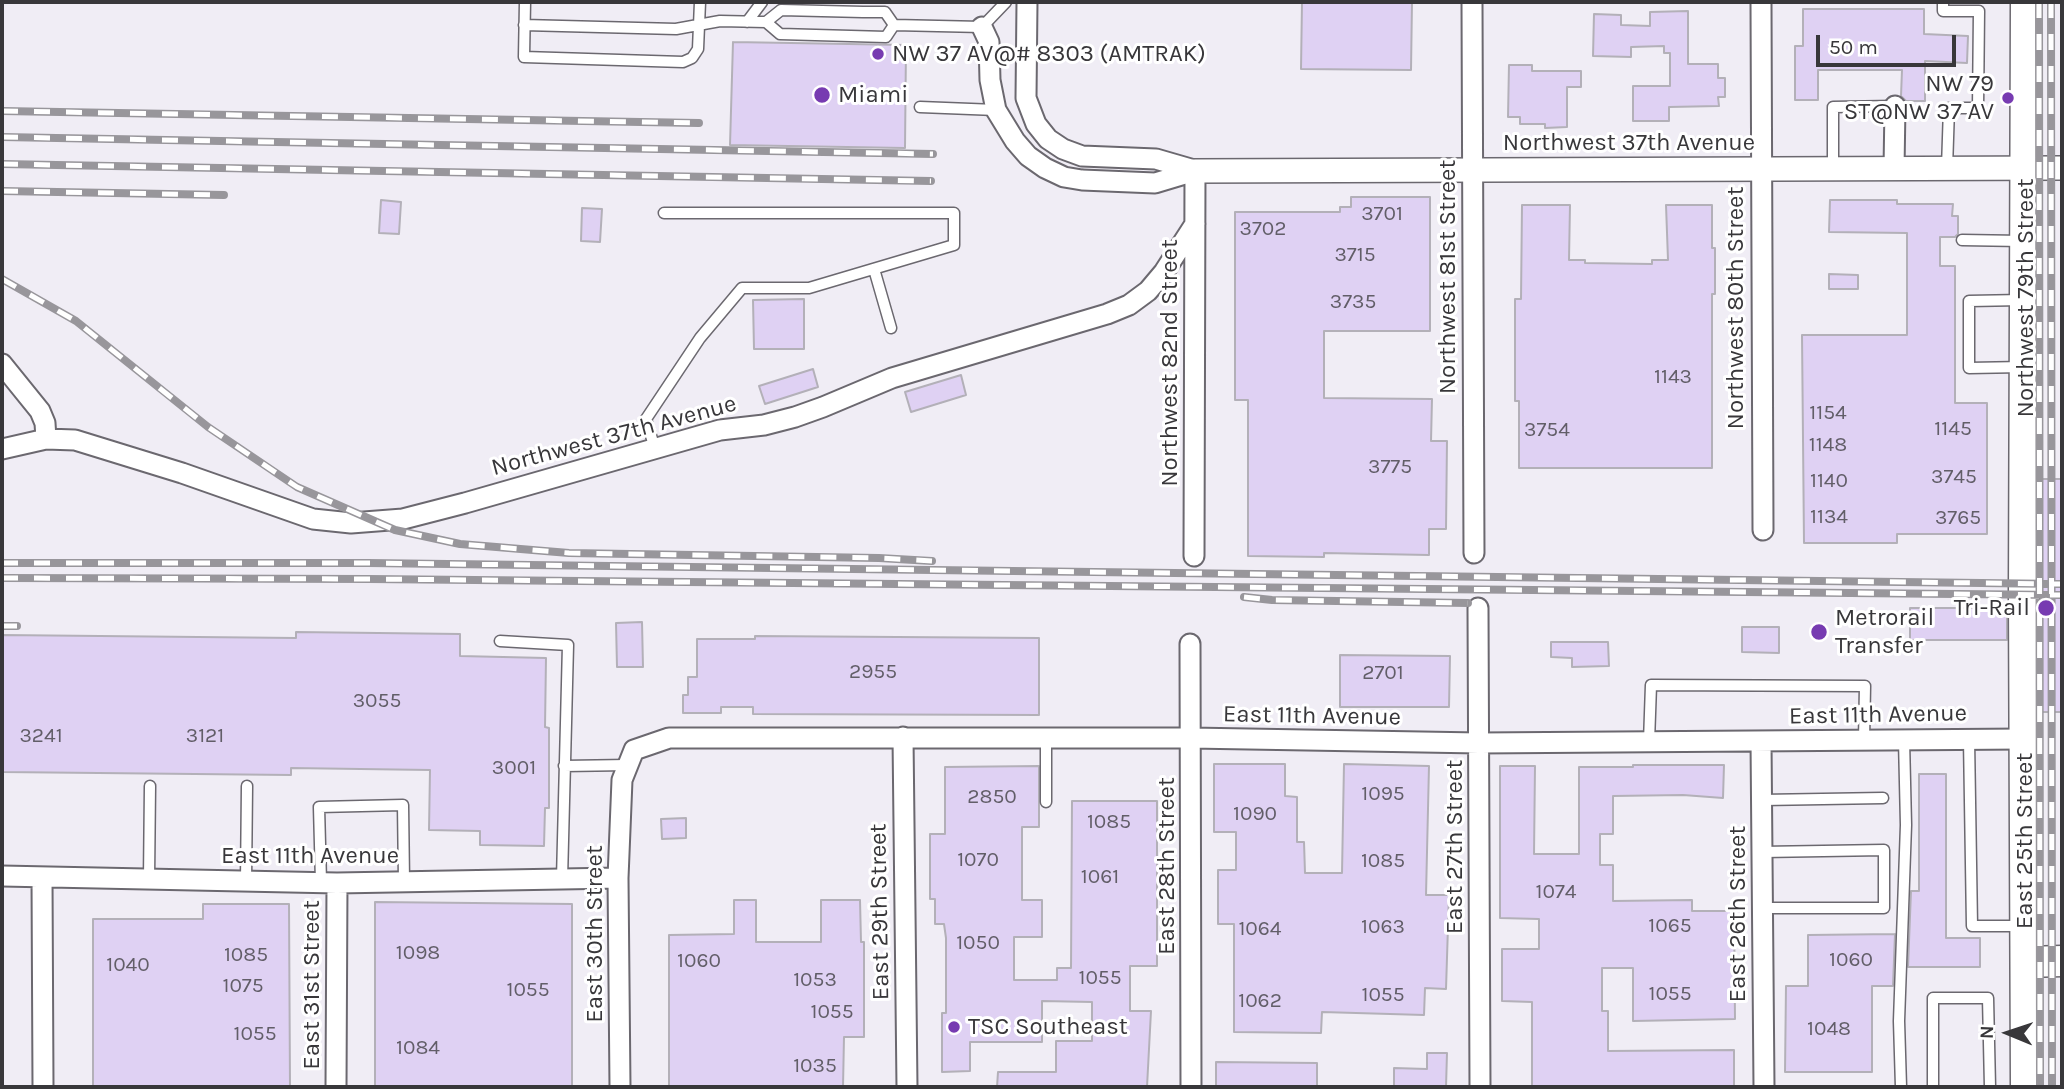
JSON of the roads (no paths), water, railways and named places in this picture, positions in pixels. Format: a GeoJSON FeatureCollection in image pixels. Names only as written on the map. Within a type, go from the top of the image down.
{"type":"FeatureCollection","features":[{"type":"Feature","properties":{"kind":"main road","name":"Northwest 79th Street"},"geometry":{"type":"LineString","coordinates":[[2024,595],[2026,2]]}},
{"type":"Feature","properties":{"kind":"main road","name":"East 25th Street"},"geometry":{"type":"LineString","coordinates":[[2024,595],[2026,1087]]}},
{"type":"Feature","properties":{"kind":"main road"},"geometry":{"type":"LineString","coordinates":[[2025,962],[2062,961]]}},
{"type":"Feature","properties":{"kind":"street","name":"Northwest 37th Avenue"},"geometry":{"type":"LineString","coordinates":[[1027,2],[1026,98],[1036,124],[1048,139],[1063,149],[1082,156],[1156,159],[1195,171]]}},
{"type":"Feature","properties":{"kind":"street","name":"Northwest 81st Street"},"geometry":{"type":"LineString","coordinates":[[1472,2],[1474,553]]}},
{"type":"Feature","properties":{"kind":"street","name":"Northwest 80th Street"},"geometry":{"type":"LineString","coordinates":[[1761,2],[1763,530]]}},
{"type":"Feature","properties":{"kind":"street","name":"Northwest 37th Avenue"},"geometry":{"type":"LineString","coordinates":[[982,27],[989,42],[990,80],[996,110],[1008,133],[1028,156],[1045,168],[1064,177],[1091,181],[1156,183],[1195,171],[2062,168]]}},
{"type":"Feature","properties":{"kind":"street"},"geometry":{"type":"LineString","coordinates":[[1894,169],[1895,106]]}},
{"type":"Feature","properties":{"kind":"street","name":"Northwest 82nd Street"},"geometry":{"type":"LineString","coordinates":[[1194,556],[1195,171]]}},
{"type":"Feature","properties":{"kind":"street","name":"Northwest 37th Avenue"},"geometry":{"type":"LineString","coordinates":[[2,449],[46,439],[85,442],[304,517],[338,522],[376,522],[416,516],[720,430],[764,425],[795,417],[892,378],[1119,310],[1139,299],[1157,283],[1195,224]]}},
{"type":"Feature","properties":{"kind":"street"},"geometry":{"type":"LineString","coordinates":[[2,364],[40,411],[45,423],[46,439]]}},
{"type":"Feature","properties":{"kind":"street","name":"East 27th Street"},"geometry":{"type":"LineString","coordinates":[[1478,608],[1480,1087]]}},
{"type":"Feature","properties":{"kind":"street","name":"East 28th Street"},"geometry":{"type":"LineString","coordinates":[[1191,644],[1191,1087]]}},
{"type":"Feature","properties":{"kind":"street","name":"East 29th Street"},"geometry":{"type":"LineString","coordinates":[[903,737],[907,1087]]}},
{"type":"Feature","properties":{"kind":"street","name":"East 11th Avenue"},"geometry":{"type":"LineString","coordinates":[[625,772],[634,750],[669,738],[1191,738],[1479,743],[2024,739]]}},
{"type":"Feature","properties":{"kind":"street","name":"East 26th Street"},"geometry":{"type":"LineString","coordinates":[[1761,741],[1764,1087]]}},
{"type":"Feature","properties":{"kind":"street","name":"East 30th Street"},"geometry":{"type":"LineString","coordinates":[[620,1087],[618,878],[625,772]]}},
{"type":"Feature","properties":{"kind":"street","name":"East 11th Avenue"},"geometry":{"type":"LineString","coordinates":[[2,876],[329,883],[618,878]]}},
{"type":"Feature","properties":{"kind":"street"},"geometry":{"type":"LineString","coordinates":[[42,877],[43,1087]]}},
{"type":"Feature","properties":{"kind":"street","name":"East 31st Street"},"geometry":{"type":"LineString","coordinates":[[329,883],[336,1087]]}},
{"type":"Feature","properties":{"kind":"lane"},"geometry":{"type":"LineString","coordinates":[[525,2],[524,57],[683,62],[696,54],[700,2]]}},
{"type":"Feature","properties":{"kind":"lane"},"geometry":{"type":"LineString","coordinates":[[747,22],[762,2]]}},
{"type":"Feature","properties":{"kind":"lane"},"geometry":{"type":"LineString","coordinates":[[894,25],[982,27],[1006,2]]}},
{"type":"Feature","properties":{"kind":"lane"},"geometry":{"type":"LineString","coordinates":[[1943,2],[1943,11],[1979,11],[1978,108],[1950,108],[1947,168]]}},
{"type":"Feature","properties":{"kind":"lane"},"geometry":{"type":"LineString","coordinates":[[524,25],[676,29],[720,21],[766,22],[781,10],[885,12],[894,25]]}},
{"type":"Feature","properties":{"kind":"lane"},"geometry":{"type":"LineString","coordinates":[[766,22],[780,34],[886,37],[894,25]]}},
{"type":"Feature","properties":{"kind":"lane"},"geometry":{"type":"LineString","coordinates":[[1833,169],[1833,107],[1895,106]]}},
{"type":"Feature","properties":{"kind":"lane"},"geometry":{"type":"LineString","coordinates":[[920,107],[996,110]]}},
{"type":"Feature","properties":{"kind":"lane"},"geometry":{"type":"LineString","coordinates":[[655,449],[646,419],[700,338],[742,288],[809,288],[954,245],[954,213],[664,213]]}},
{"type":"Feature","properties":{"kind":"lane"},"geometry":{"type":"LineString","coordinates":[[1962,240],[2026,241]]}},
{"type":"Feature","properties":{"kind":"lane"},"geometry":{"type":"LineString","coordinates":[[874,269],[891,328]]}},
{"type":"Feature","properties":{"kind":"lane"},"geometry":{"type":"LineString","coordinates":[[2025,367],[1969,368],[1969,301],[2026,300]]}},
{"type":"Feature","properties":{"kind":"lane"},"geometry":{"type":"LineString","coordinates":[[500,641],[568,645],[562,879]]}},
{"type":"Feature","properties":{"kind":"lane"},"geometry":{"type":"LineString","coordinates":[[1649,742],[1651,685],[1865,685],[1864,740]]}},
{"type":"Feature","properties":{"kind":"lane"},"geometry":{"type":"LineString","coordinates":[[1046,738],[1046,802]]}},
{"type":"Feature","properties":{"kind":"lane"},"geometry":{"type":"LineString","coordinates":[[1969,739],[1972,926],[2025,926]]}},
{"type":"Feature","properties":{"kind":"lane"},"geometry":{"type":"LineString","coordinates":[[1901,1087],[1899,1021],[1906,825],[1904,740]]}},
{"type":"Feature","properties":{"kind":"lane"},"geometry":{"type":"LineString","coordinates":[[565,766],[625,772]]}},
{"type":"Feature","properties":{"kind":"lane"},"geometry":{"type":"LineString","coordinates":[[149,879],[150,786]]}},
{"type":"Feature","properties":{"kind":"lane"},"geometry":{"type":"LineString","coordinates":[[246,881],[247,786]]}},
{"type":"Feature","properties":{"kind":"lane"},"geometry":{"type":"LineString","coordinates":[[1762,800],[1883,798]]}},
{"type":"Feature","properties":{"kind":"lane"},"geometry":{"type":"LineString","coordinates":[[329,883],[319,807],[403,805],[404,881]]}},
{"type":"Feature","properties":{"kind":"lane"},"geometry":{"type":"LineString","coordinates":[[1762,852],[1884,850],[1884,908],[1762,908]]}},
{"type":"Feature","properties":{"kind":"lane"},"geometry":{"type":"LineString","coordinates":[[1933,1087],[1933,998],[1988,998],[1990,1087]]}},
{"type":"Feature","properties":{"kind":"railway"},"geometry":{"type":"LineString","coordinates":[[2039,2],[2040,1087]]}},
{"type":"Feature","properties":{"kind":"railway"},"geometry":{"type":"LineString","coordinates":[[2051,2],[2052,1087]]}},
{"type":"Feature","properties":{"kind":"railway"},"geometry":{"type":"LineString","coordinates":[[2,111],[699,123]]}},
{"type":"Feature","properties":{"kind":"railway"},"geometry":{"type":"LineString","coordinates":[[2,137],[933,154]]}},
{"type":"Feature","properties":{"kind":"railway"},"geometry":{"type":"LineString","coordinates":[[2,164],[931,181]]}},
{"type":"Feature","properties":{"kind":"railway"},"geometry":{"type":"LineString","coordinates":[[2,191],[224,195]]}},
{"type":"Feature","properties":{"kind":"railway"},"geometry":{"type":"LineString","coordinates":[[2,279],[76,321],[208,427],[297,487],[395,530],[460,544],[569,553],[932,561]]}},
{"type":"Feature","properties":{"kind":"railway"},"geometry":{"type":"LineString","coordinates":[[2,563],[368,563],[2062,584]]}},
{"type":"Feature","properties":{"kind":"railway"},"geometry":{"type":"LineString","coordinates":[[2,578],[2062,595]]}},
{"type":"Feature","properties":{"kind":"railway"},"geometry":{"type":"LineString","coordinates":[[1244,597],[1272,600],[1468,603]]}},
{"type":"Feature","properties":{"kind":"railway"},"geometry":{"type":"LineString","coordinates":[[2,626],[17,626]]}},
{"type":"Feature","properties":{"kind":"place","name":"NW 37 AV@# 8303 (AMTRAK)"},"geometry":{"type":"Point","coordinates":[878,54]}},
{"type":"Feature","properties":{"kind":"place","name":"Miami"},"geometry":{"type":"Point","coordinates":[822,95]}},
{"type":"Feature","properties":{"kind":"place","name":"NW 79 ST@NW 37 AV"},"geometry":{"type":"Point","coordinates":[2008,98]}},
{"type":"Feature","properties":{"kind":"place","name":"Tri-Rail"},"geometry":{"type":"Point","coordinates":[2046,608]}},
{"type":"Feature","properties":{"kind":"place","name":"Metrorail Transfer"},"geometry":{"type":"Point","coordinates":[1819,632]}},
{"type":"Feature","properties":{"kind":"place","name":"TSC Southeast"},"geometry":{"type":"Point","coordinates":[954,1027]}}]}
